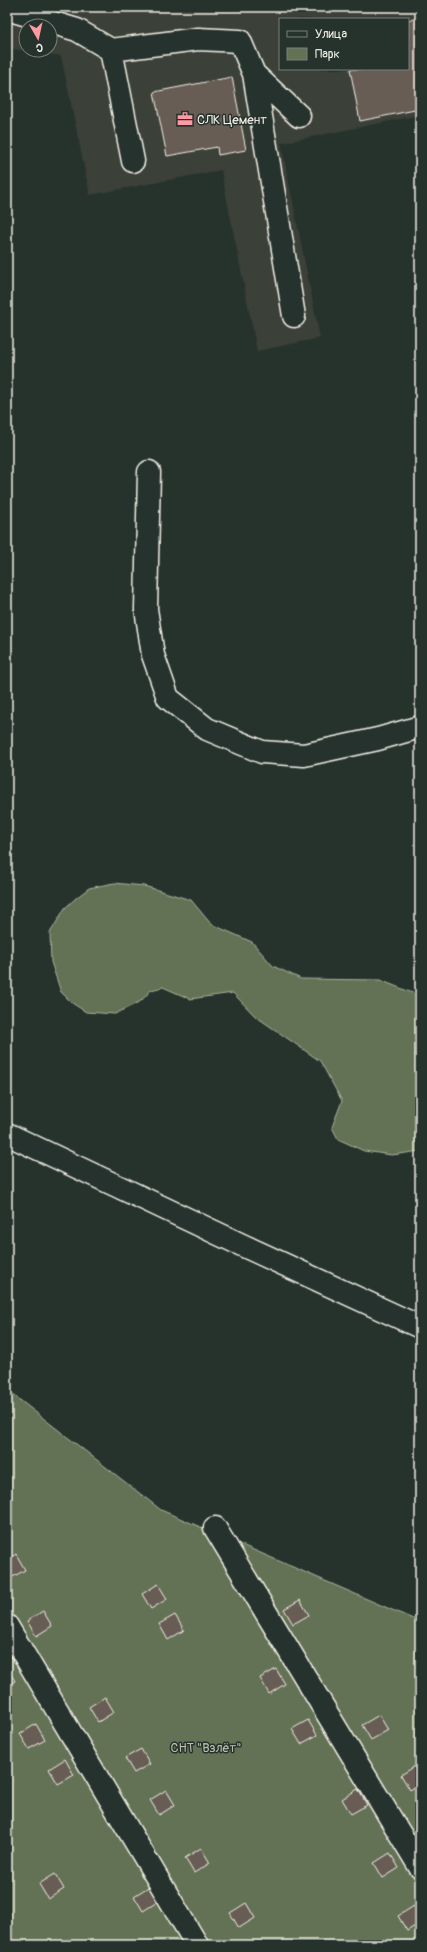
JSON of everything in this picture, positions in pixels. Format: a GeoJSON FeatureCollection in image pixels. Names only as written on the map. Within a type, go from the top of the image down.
{"type":"FeatureCollection","features":[{"type":"Feature","properties":{"kind":"street"},"geometry":{"type":"LineString","coordinates":[[7,9],[77,30],[111,50],[198,39],[240,41],[254,74],[294,316]]}},
{"type":"Feature","properties":{"kind":"street"},"geometry":{"type":"LineString","coordinates":[[111,50],[133,161]]}},
{"type":"Feature","properties":{"kind":"street"},"geometry":{"type":"LineString","coordinates":[[254,74],[299,116]]}},
{"type":"Feature","properties":{"kind":"street"},"geometry":{"type":"LineString","coordinates":[[149,472],[146,609],[153,655],[168,698],[207,730],[262,752],[304,755],[378,739],[420,727]]}},
{"type":"Feature","properties":{"kind":"street"},"geometry":{"type":"LineString","coordinates":[[7,1134],[420,1328]]}},
{"type":"Feature","properties":{"kind":"street"},"geometry":{"type":"LineString","coordinates":[[215,1528],[420,1867]]}},
{"type":"Feature","properties":{"kind":"street"},"geometry":{"type":"LineString","coordinates":[[7,1626],[197,1945]]}},
{"type":"Feature","properties":{"kind":"shaded area"},"geometry":{"type":"Polygon","coordinates":[[[7,7],[420,7],[420,115],[281,143],[320,338],[257,351],[221,170],[90,195],[61,56],[58,56],[58,18],[18,18],[18,50],[7,48],[7,7]]]}},
{"type":"Feature","properties":{"kind":"green space"},"geometry":{"type":"Polygon","coordinates":[[[114,883],[144,886],[191,900],[211,924],[252,942],[273,966],[301,979],[380,980],[420,996],[420,1151],[392,1155],[364,1151],[338,1139],[332,1127],[342,1101],[320,1061],[255,1016],[233,993],[190,999],[163,987],[151,990],[141,1001],[115,1014],[86,1012],[72,1003],[61,992],[51,962],[50,933],[65,908],[76,898],[89,888],[114,883]]]}},
{"type":"Feature","properties":{"kind":"green space","name":"СНТ \"Взлёт\""},"geometry":{"type":"Polygon","coordinates":[[[7,1390],[161,1510],[420,1622],[420,1945],[7,1945],[7,1390]]]}},
{"type":"Feature","properties":{"kind":"building"},"geometry":{"type":"Polygon","coordinates":[[[420,18],[420,109],[360,121],[350,70],[409,70],[409,20],[420,18]]]}},
{"type":"Feature","properties":{"kind":"building"},"geometry":{"type":"Polygon","coordinates":[[[232,77],[246,150],[218,155],[217,147],[167,156],[154,92],[232,77]]]}},
{"type":"Feature","properties":{"kind":"building"},"geometry":{"type":"Polygon","coordinates":[[[16,1554],[25,1570],[9,1579],[7,1576],[7,1560],[16,1554]]]}},
{"type":"Feature","properties":{"kind":"building"},"geometry":{"type":"Polygon","coordinates":[[[158,1584],[167,1599],[151,1609],[142,1594],[158,1584]]]}},
{"type":"Feature","properties":{"kind":"building"},"geometry":{"type":"Polygon","coordinates":[[[300,1600],[309,1615],[293,1624],[284,1609],[300,1600]]]}},
{"type":"Feature","properties":{"kind":"building"},"geometry":{"type":"Polygon","coordinates":[[[43,1611],[52,1626],[36,1636],[27,1621],[43,1611]]]}},
{"type":"Feature","properties":{"kind":"building"},"geometry":{"type":"Polygon","coordinates":[[[175,1615],[184,1630],[168,1640],[159,1624],[175,1615]]]}},
{"type":"Feature","properties":{"kind":"building"},"geometry":{"type":"Polygon","coordinates":[[[7,1668],[15,1681],[7,1685],[7,1668]]]}},
{"type":"Feature","properties":{"kind":"building"},"geometry":{"type":"Polygon","coordinates":[[[276,1669],[285,1684],[269,1694],[260,1678],[276,1669]]]}},
{"type":"Feature","properties":{"kind":"building"},"geometry":{"type":"Polygon","coordinates":[[[105,1697],[114,1712],[98,1722],[89,1707],[105,1697]]]}},
{"type":"Feature","properties":{"kind":"building"},"geometry":{"type":"Polygon","coordinates":[[[379,1715],[388,1730],[371,1740],[362,1725],[379,1715]]]}},
{"type":"Feature","properties":{"kind":"building"},"geometry":{"type":"Polygon","coordinates":[[[308,1720],[317,1735],[301,1744],[292,1729],[308,1720]]]}},
{"type":"Feature","properties":{"kind":"building"},"geometry":{"type":"Polygon","coordinates":[[[36,1724],[45,1740],[29,1749],[20,1734],[36,1724]]]}},
{"type":"Feature","properties":{"kind":"building"},"geometry":{"type":"Polygon","coordinates":[[[141,1749],[150,1764],[134,1773],[125,1758],[141,1749]]]}},
{"type":"Feature","properties":{"kind":"building"},"geometry":{"type":"Polygon","coordinates":[[[65,1759],[74,1775],[58,1784],[49,1769],[65,1759]]]}},
{"type":"Feature","properties":{"kind":"building"},"geometry":{"type":"Polygon","coordinates":[[[417,1765],[420,1771],[420,1784],[410,1790],[401,1775],[417,1765]]]}},
{"type":"Feature","properties":{"kind":"building"},"geometry":{"type":"Polygon","coordinates":[[[358,1789],[367,1805],[351,1814],[342,1799],[358,1789]]]}},
{"type":"Feature","properties":{"kind":"building"},"geometry":{"type":"Polygon","coordinates":[[[166,1790],[175,1805],[159,1815],[150,1800],[166,1790]]]}},
{"type":"Feature","properties":{"kind":"building"},"geometry":{"type":"Polygon","coordinates":[[[201,1848],[210,1863],[194,1873],[185,1858],[201,1848]]]}},
{"type":"Feature","properties":{"kind":"building"},"geometry":{"type":"Polygon","coordinates":[[[390,1853],[399,1868],[383,1878],[374,1863],[390,1853]]]}},
{"type":"Feature","properties":{"kind":"building"},"geometry":{"type":"Polygon","coordinates":[[[55,1874],[64,1889],[48,1899],[39,1884],[55,1874]]]}},
{"type":"Feature","properties":{"kind":"building"},"geometry":{"type":"Polygon","coordinates":[[[150,1886],[159,1901],[143,1911],[134,1896],[150,1886]]]}},
{"type":"Feature","properties":{"kind":"building"},"geometry":{"type":"Polygon","coordinates":[[[246,1903],[255,1918],[239,1928],[230,1913],[246,1903]]]}},
{"type":"Feature","properties":{"kind":"building"},"geometry":{"type":"Polygon","coordinates":[[[414,1906],[420,1917],[420,1923],[407,1931],[398,1916],[414,1906]]]}},
{"type":"Feature","properties":{"kind":"place","name":"СЛК Цемент"},"geometry":{"type":"Point","coordinates":[185,119]}}]}
